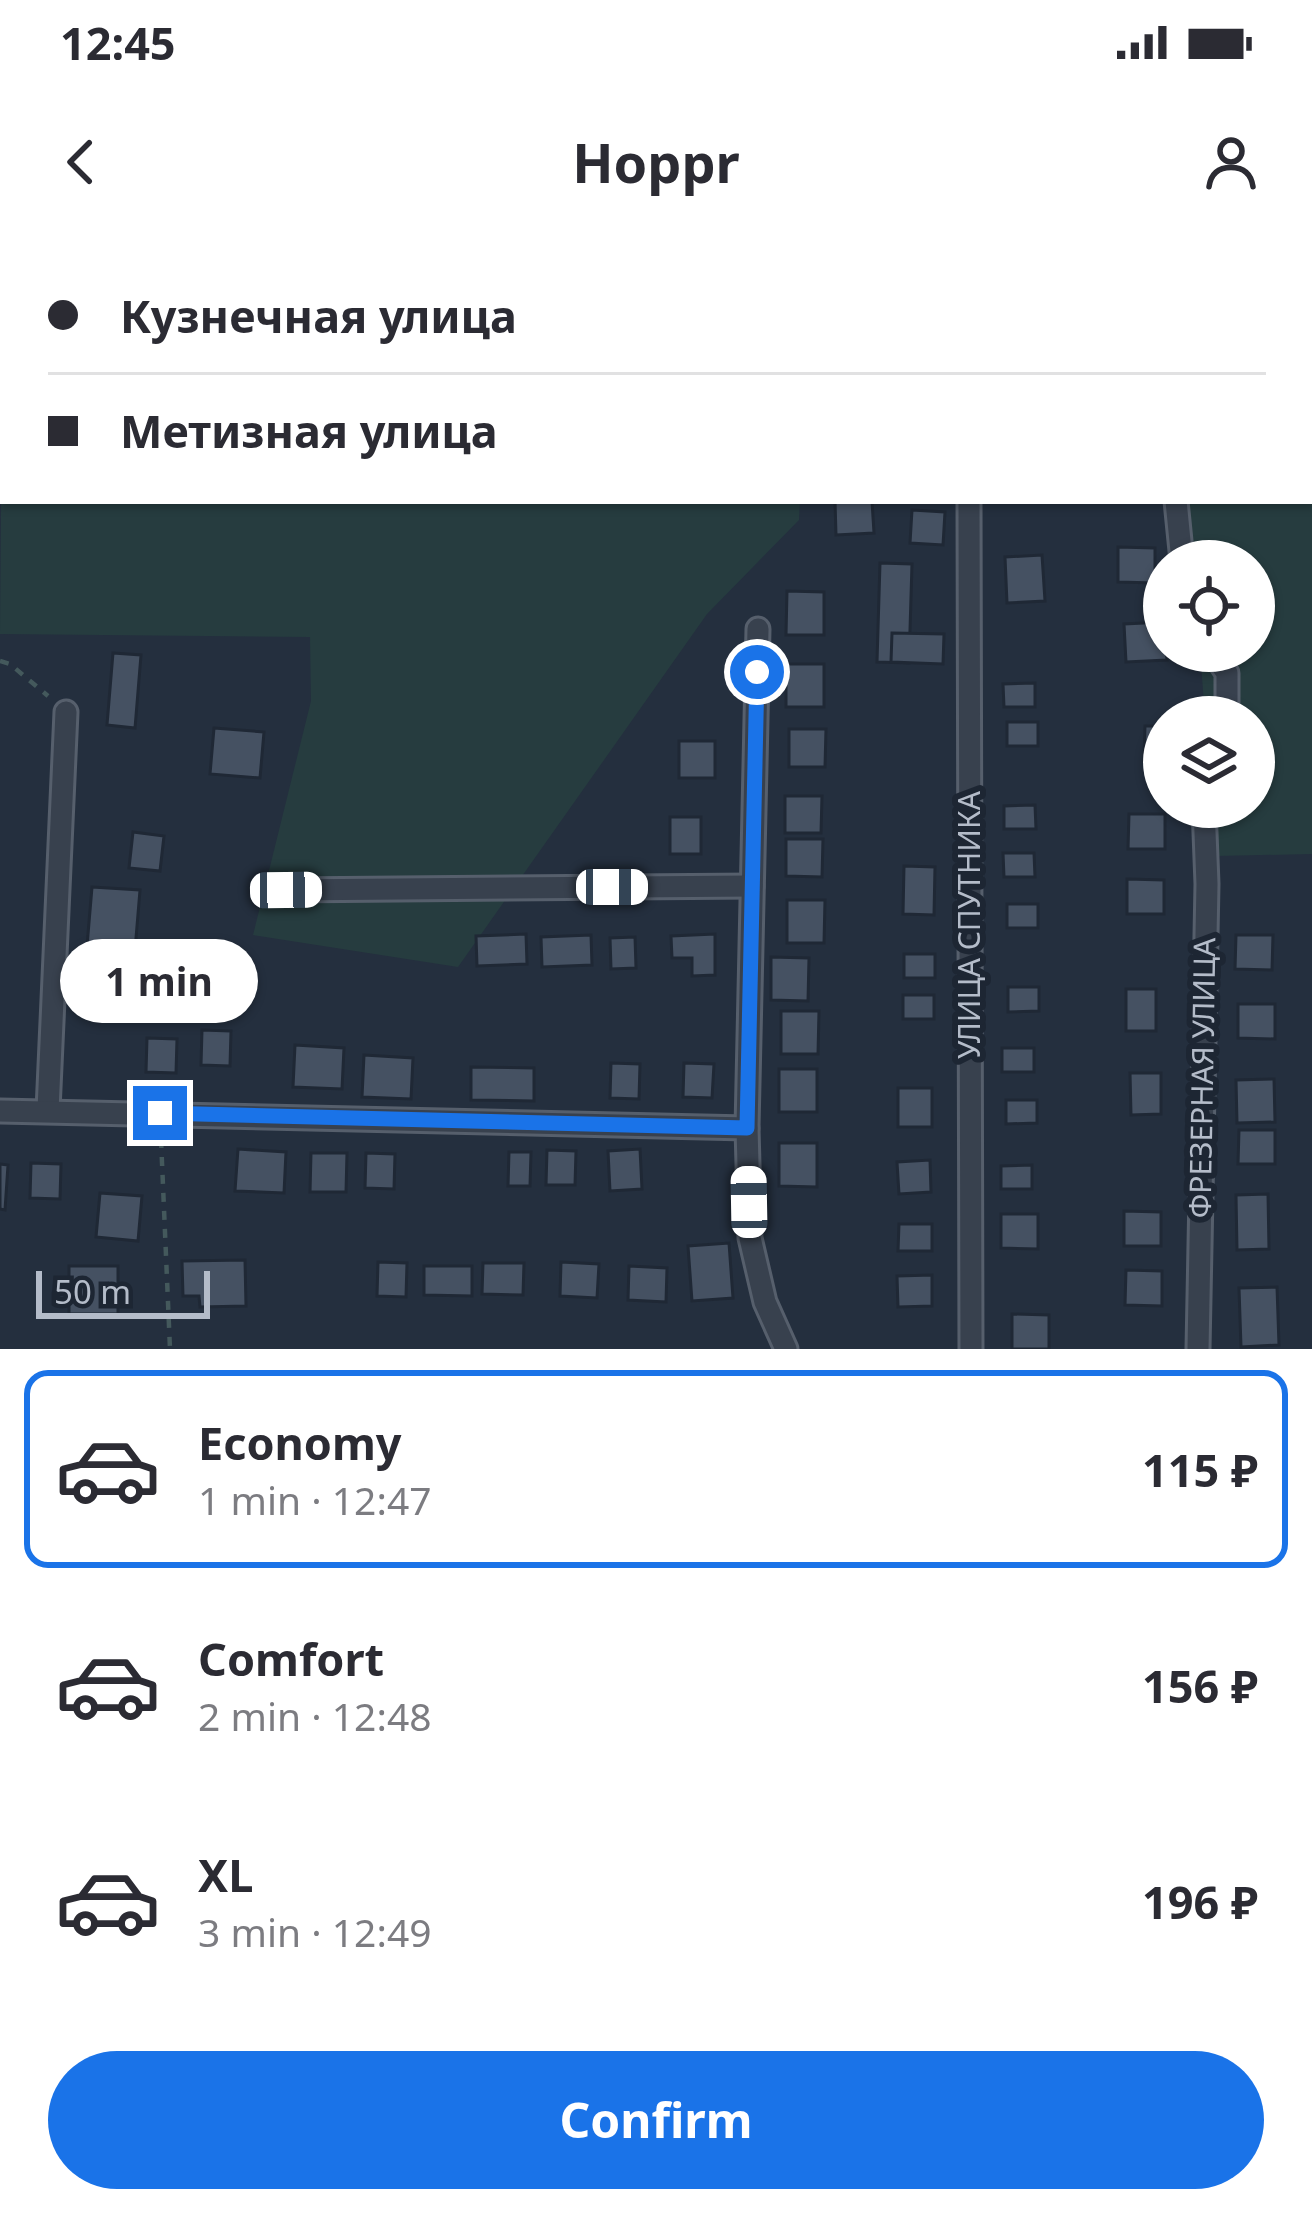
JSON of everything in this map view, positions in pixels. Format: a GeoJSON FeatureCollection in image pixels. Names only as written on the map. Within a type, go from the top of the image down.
{"type":"FeatureCollection","features":[{"type":"Feature","properties":{"kind":"street","name":"УЛИЦА СПУТНИКА"},"geometry":{"type":"LineString","coordinates":[[969,504],[971,1349]]}},
{"type":"Feature","properties":{"kind":"street"},"geometry":{"type":"LineString","coordinates":[[1176,504],[1180,540]]}},
{"type":"Feature","properties":{"kind":"street"},"geometry":{"type":"LineString","coordinates":[[758,629],[747,1128],[750,1238],[764,1302],[787,1349]]}},
{"type":"Feature","properties":{"kind":"street"},"geometry":{"type":"LineString","coordinates":[[48,1110],[66,712]]}},
{"type":"Feature","properties":{"kind":"street","name":"ФРЕЗЕРНАЯ УЛИЦА"},"geometry":{"type":"LineString","coordinates":[[1198,1349],[1205,828]]}},
{"type":"Feature","properties":{"kind":"street"},"geometry":{"type":"LineString","coordinates":[[286,890],[752,886]]}},
{"type":"Feature","properties":{"kind":"street"},"geometry":{"type":"LineString","coordinates":[[0,1111],[747,1128]]}},
{"type":"Feature","properties":{"kind":"path"},"geometry":{"type":"LineString","coordinates":[[0,661],[10,664],[66,712]]}},
{"type":"Feature","properties":{"kind":"path"},"geometry":{"type":"LineString","coordinates":[[160,1113],[170,1349]]}},
{"type":"Feature","properties":{"kind":"green space"},"geometry":{"type":"Polygon","coordinates":[[[1,504],[800,504],[799,520],[707,614],[458,967],[253,935],[311,701],[310,637],[0,634],[1,504]]]}},
{"type":"Feature","properties":{"kind":"green space"},"geometry":{"type":"Polygon","coordinates":[[[1188,504],[1312,504],[1312,854],[1216,856],[1214,828],[1275,828],[1275,696],[1203,696],[1202,672],[1275,672],[1275,540],[1191,540],[1188,504]]]}},
{"type":"Feature","properties":{"kind":"building"},"geometry":{"type":"Polygon","coordinates":[[[835,504],[872,504],[874,533],[836,535],[835,504]]]}},
{"type":"Feature","properties":{"kind":"building"},"geometry":{"type":"Polygon","coordinates":[[[912,510],[945,512],[943,545],[910,543],[912,510]]]}},
{"type":"Feature","properties":{"kind":"building"},"geometry":{"type":"Polygon","coordinates":[[[1118,547],[1143,548],[1143,583],[1118,582],[1118,547]]]}},
{"type":"Feature","properties":{"kind":"building"},"geometry":{"type":"Polygon","coordinates":[[[1042,555],[1045,601],[1007,603],[1005,557],[1042,555]]]}},
{"type":"Feature","properties":{"kind":"building"},"geometry":{"type":"Polygon","coordinates":[[[880,563],[912,564],[909,663],[877,662],[880,563]]]}},
{"type":"Feature","properties":{"kind":"building"},"geometry":{"type":"Polygon","coordinates":[[[787,591],[824,592],[824,635],[786,635],[787,591]]]}},
{"type":"Feature","properties":{"kind":"building"},"geometry":{"type":"Polygon","coordinates":[[[1143,623],[1143,661],[1126,662],[1124,624],[1143,623]]]}},
{"type":"Feature","properties":{"kind":"building"},"geometry":{"type":"Polygon","coordinates":[[[892,633],[944,634],[943,664],[891,662],[892,633]]]}},
{"type":"Feature","properties":{"kind":"building"},"geometry":{"type":"Polygon","coordinates":[[[113,653],[141,655],[135,728],[107,725],[113,653]]]}},
{"type":"Feature","properties":{"kind":"building"},"geometry":{"type":"Polygon","coordinates":[[[786,664],[824,664],[824,707],[786,707],[786,664]]]}},
{"type":"Feature","properties":{"kind":"building"},"geometry":{"type":"Polygon","coordinates":[[[1035,683],[1035,707],[1004,707],[1003,684],[1035,683]]]}},
{"type":"Feature","properties":{"kind":"building"},"geometry":{"type":"Polygon","coordinates":[[[1007,722],[1038,722],[1038,746],[1007,746],[1007,722]]]}},
{"type":"Feature","properties":{"kind":"building"},"geometry":{"type":"Polygon","coordinates":[[[214,728],[264,732],[260,778],[210,774],[214,728]]]}},
{"type":"Feature","properties":{"kind":"building"},"geometry":{"type":"Polygon","coordinates":[[[789,729],[826,729],[825,767],[789,767],[789,729]]]}},
{"type":"Feature","properties":{"kind":"building"},"geometry":{"type":"Polygon","coordinates":[[[679,741],[715,741],[715,778],[679,778],[679,741]]]}},
{"type":"Feature","properties":{"kind":"building"},"geometry":{"type":"Polygon","coordinates":[[[785,796],[822,796],[821,833],[785,833],[785,796]]]}},
{"type":"Feature","properties":{"kind":"building"},"geometry":{"type":"Polygon","coordinates":[[[1035,805],[1036,829],[1004,829],[1004,806],[1035,805]]]}},
{"type":"Feature","properties":{"kind":"building"},"geometry":{"type":"Polygon","coordinates":[[[1129,814],[1143,814],[1143,828],[1165,828],[1165,849],[1128,849],[1129,814]]]}},
{"type":"Feature","properties":{"kind":"building"},"geometry":{"type":"Polygon","coordinates":[[[670,817],[701,817],[701,854],[670,854],[670,817]]]}},
{"type":"Feature","properties":{"kind":"building"},"geometry":{"type":"Polygon","coordinates":[[[133,832],[164,836],[160,871],[129,868],[133,832]]]}},
{"type":"Feature","properties":{"kind":"building"},"geometry":{"type":"Polygon","coordinates":[[[786,839],[823,839],[822,877],[786,876],[786,839]]]}},
{"type":"Feature","properties":{"kind":"building"},"geometry":{"type":"Polygon","coordinates":[[[1003,853],[1034,853],[1035,877],[1004,877],[1003,853]]]}},
{"type":"Feature","properties":{"kind":"building"},"geometry":{"type":"Polygon","coordinates":[[[904,866],[935,867],[934,915],[903,914],[904,866]]]}},
{"type":"Feature","properties":{"kind":"building"},"geometry":{"type":"Polygon","coordinates":[[[1127,879],[1164,880],[1164,914],[1127,914],[1127,879]]]}},
{"type":"Feature","properties":{"kind":"building"},"geometry":{"type":"Polygon","coordinates":[[[92,887],[140,890],[135,950],[87,946],[92,887]]]}},
{"type":"Feature","properties":{"kind":"building"},"geometry":{"type":"Polygon","coordinates":[[[787,900],[825,900],[824,943],[787,943],[787,900]]]}},
{"type":"Feature","properties":{"kind":"building"},"geometry":{"type":"Polygon","coordinates":[[[1007,904],[1038,904],[1038,928],[1007,928],[1007,904]]]}},
{"type":"Feature","properties":{"kind":"building"},"geometry":{"type":"Polygon","coordinates":[[[526,934],[527,964],[477,966],[476,936],[526,934]]]}},
{"type":"Feature","properties":{"kind":"building"},"geometry":{"type":"Polygon","coordinates":[[[715,934],[715,975],[692,976],[692,958],[672,958],[671,936],[715,934]]]}},
{"type":"Feature","properties":{"kind":"building"},"geometry":{"type":"Polygon","coordinates":[[[591,935],[592,965],[542,967],[541,937],[591,935]]]}},
{"type":"Feature","properties":{"kind":"building"},"geometry":{"type":"Polygon","coordinates":[[[1236,935],[1273,935],[1272,970],[1235,969],[1236,935]]]}},
{"type":"Feature","properties":{"kind":"building"},"geometry":{"type":"Polygon","coordinates":[[[635,937],[636,968],[611,969],[610,938],[635,937]]]}},
{"type":"Feature","properties":{"kind":"building"},"geometry":{"type":"Polygon","coordinates":[[[904,954],[935,954],[935,978],[904,978],[904,954]]]}},
{"type":"Feature","properties":{"kind":"building"},"geometry":{"type":"Polygon","coordinates":[[[771,957],[809,958],[808,1001],[771,1000],[771,957]]]}},
{"type":"Feature","properties":{"kind":"building"},"geometry":{"type":"Polygon","coordinates":[[[1008,987],[1039,987],[1039,1011],[1008,1012],[1008,987]]]}},
{"type":"Feature","properties":{"kind":"building"},"geometry":{"type":"Polygon","coordinates":[[[1126,989],[1156,989],[1156,1031],[1126,1031],[1126,989]]]}},
{"type":"Feature","properties":{"kind":"building"},"geometry":{"type":"Polygon","coordinates":[[[903,995],[934,995],[934,1019],[903,1019],[903,995]]]}},
{"type":"Feature","properties":{"kind":"building"},"geometry":{"type":"Polygon","coordinates":[[[1238,1004],[1275,1004],[1275,1039],[1238,1038],[1238,1004]]]}},
{"type":"Feature","properties":{"kind":"building"},"geometry":{"type":"Polygon","coordinates":[[[781,1011],[819,1011],[818,1054],[781,1054],[781,1011]]]}},
{"type":"Feature","properties":{"kind":"building"},"geometry":{"type":"Polygon","coordinates":[[[202,1030],[231,1031],[230,1066],[201,1065],[202,1030]]]}},
{"type":"Feature","properties":{"kind":"building"},"geometry":{"type":"Polygon","coordinates":[[[147,1038],[177,1039],[176,1073],[146,1072],[147,1038]]]}},
{"type":"Feature","properties":{"kind":"building"},"geometry":{"type":"Polygon","coordinates":[[[295,1045],[344,1048],[342,1089],[293,1087],[295,1045]]]}},
{"type":"Feature","properties":{"kind":"building"},"geometry":{"type":"Polygon","coordinates":[[[1002,1048],[1034,1048],[1034,1072],[1002,1072],[1002,1048]]]}},
{"type":"Feature","properties":{"kind":"building"},"geometry":{"type":"Polygon","coordinates":[[[364,1055],[413,1058],[411,1099],[362,1097],[364,1055]]]}},
{"type":"Feature","properties":{"kind":"building"},"geometry":{"type":"Polygon","coordinates":[[[611,1063],[640,1064],[639,1099],[610,1098],[611,1063]]]}},
{"type":"Feature","properties":{"kind":"building"},"geometry":{"type":"Polygon","coordinates":[[[684,1063],[714,1064],[712,1098],[683,1097],[684,1063]]]}},
{"type":"Feature","properties":{"kind":"building"},"geometry":{"type":"Polygon","coordinates":[[[471,1067],[534,1068],[534,1101],[471,1100],[471,1067]]]}},
{"type":"Feature","properties":{"kind":"building"},"geometry":{"type":"Polygon","coordinates":[[[779,1069],[817,1069],[817,1112],[779,1112],[779,1069]]]}},
{"type":"Feature","properties":{"kind":"building"},"geometry":{"type":"Polygon","coordinates":[[[1130,1073],[1161,1073],[1161,1114],[1131,1115],[1130,1073]]]}},
{"type":"Feature","properties":{"kind":"building"},"geometry":{"type":"Polygon","coordinates":[[[1274,1079],[1275,1122],[1237,1123],[1236,1080],[1274,1079]]]}},
{"type":"Feature","properties":{"kind":"building"},"geometry":{"type":"Polygon","coordinates":[[[898,1088],[932,1088],[932,1127],[898,1127],[898,1088]]]}},
{"type":"Feature","properties":{"kind":"building"},"geometry":{"type":"Polygon","coordinates":[[[1006,1100],[1037,1100],[1037,1123],[1006,1124],[1006,1100]]]}},
{"type":"Feature","properties":{"kind":"building"},"geometry":{"type":"Polygon","coordinates":[[[1239,1130],[1275,1130],[1275,1164],[1238,1164],[1239,1130]]]}},
{"type":"Feature","properties":{"kind":"building"},"geometry":{"type":"Polygon","coordinates":[[[779,1143],[817,1143],[817,1187],[779,1186],[779,1143]]]}},
{"type":"Feature","properties":{"kind":"building"},"geometry":{"type":"Polygon","coordinates":[[[238,1149],[286,1152],[284,1193],[235,1191],[238,1149]]]}},
{"type":"Feature","properties":{"kind":"building"},"geometry":{"type":"Polygon","coordinates":[[[640,1149],[642,1189],[610,1191],[608,1151],[640,1149]]]}},
{"type":"Feature","properties":{"kind":"building"},"geometry":{"type":"Polygon","coordinates":[[[547,1150],[576,1151],[575,1185],[546,1185],[547,1150]]]}},
{"type":"Feature","properties":{"kind":"building"},"geometry":{"type":"Polygon","coordinates":[[[509,1152],[531,1152],[530,1186],[508,1186],[509,1152]]]}},
{"type":"Feature","properties":{"kind":"building"},"geometry":{"type":"Polygon","coordinates":[[[311,1153],[347,1153],[346,1192],[310,1192],[311,1153]]]}},
{"type":"Feature","properties":{"kind":"building"},"geometry":{"type":"Polygon","coordinates":[[[366,1153],[395,1154],[394,1189],[365,1188],[366,1153]]]}},
{"type":"Feature","properties":{"kind":"building"},"geometry":{"type":"Polygon","coordinates":[[[930,1160],[931,1192],[899,1194],[897,1162],[930,1160]]]}},
{"type":"Feature","properties":{"kind":"building"},"geometry":{"type":"Polygon","coordinates":[[[31,1163],[61,1164],[60,1199],[30,1198],[31,1163]]]}},
{"type":"Feature","properties":{"kind":"building"},"geometry":{"type":"Polygon","coordinates":[[[0,1164],[8,1165],[5,1210],[0,1209],[0,1164]]]}},
{"type":"Feature","properties":{"kind":"building"},"geometry":{"type":"Polygon","coordinates":[[[1032,1165],[1032,1189],[1001,1189],[1001,1166],[1032,1165]]]}},
{"type":"Feature","properties":{"kind":"building"},"geometry":{"type":"Polygon","coordinates":[[[100,1193],[142,1196],[138,1241],[96,1237],[100,1193]]]}},
{"type":"Feature","properties":{"kind":"building"},"geometry":{"type":"Polygon","coordinates":[[[1268,1194],[1269,1249],[1237,1250],[1236,1195],[1268,1194]]]}},
{"type":"Feature","properties":{"kind":"building"},"geometry":{"type":"Polygon","coordinates":[[[1124,1211],[1161,1212],[1161,1246],[1124,1246],[1124,1211]]]}},
{"type":"Feature","properties":{"kind":"building"},"geometry":{"type":"Polygon","coordinates":[[[1001,1214],[1038,1214],[1038,1249],[1001,1248],[1001,1214]]]}},
{"type":"Feature","properties":{"kind":"building"},"geometry":{"type":"Polygon","coordinates":[[[899,1224],[932,1224],[932,1251],[898,1251],[899,1224]]]}},
{"type":"Feature","properties":{"kind":"building"},"geometry":{"type":"Polygon","coordinates":[[[729,1243],[733,1298],[692,1301],[688,1246],[729,1243]]]}},
{"type":"Feature","properties":{"kind":"building"},"geometry":{"type":"Polygon","coordinates":[[[245,1260],[246,1306],[200,1307],[199,1296],[183,1296],[182,1261],[245,1260]]]}},
{"type":"Feature","properties":{"kind":"building"},"geometry":{"type":"Polygon","coordinates":[[[378,1262],[407,1263],[406,1297],[377,1296],[378,1262]]]}},
{"type":"Feature","properties":{"kind":"building"},"geometry":{"type":"Polygon","coordinates":[[[561,1262],[599,1264],[597,1298],[560,1296],[561,1262]]]}},
{"type":"Feature","properties":{"kind":"building"},"geometry":{"type":"Polygon","coordinates":[[[483,1263],[524,1263],[523,1295],[482,1294],[483,1263]]]}},
{"type":"Feature","properties":{"kind":"building"},"geometry":{"type":"Polygon","coordinates":[[[69,1266],[118,1266],[118,1314],[69,1314],[69,1266]]]}},
{"type":"Feature","properties":{"kind":"building"},"geometry":{"type":"Polygon","coordinates":[[[424,1266],[472,1266],[472,1296],[424,1295],[424,1266]]]}},
{"type":"Feature","properties":{"kind":"building"},"geometry":{"type":"Polygon","coordinates":[[[629,1266],[667,1268],[666,1302],[628,1300],[629,1266]]]}},
{"type":"Feature","properties":{"kind":"building"},"geometry":{"type":"Polygon","coordinates":[[[1126,1270],[1162,1271],[1162,1306],[1125,1305],[1126,1270]]]}},
{"type":"Feature","properties":{"kind":"building"},"geometry":{"type":"Polygon","coordinates":[[[932,1275],[932,1306],[898,1307],[897,1276],[932,1275]]]}},
{"type":"Feature","properties":{"kind":"building"},"geometry":{"type":"Polygon","coordinates":[[[1277,1287],[1279,1345],[1241,1347],[1239,1288],[1277,1287]]]}},
{"type":"Feature","properties":{"kind":"building"},"geometry":{"type":"Polygon","coordinates":[[[1012,1314],[1049,1315],[1049,1349],[1012,1349],[1012,1314]]]}},
{"type":"Feature","properties":{"kind":"route"},"geometry":{"type":"LineString","coordinates":[[160,1113],[747,1128],[757,672]]}}]}
